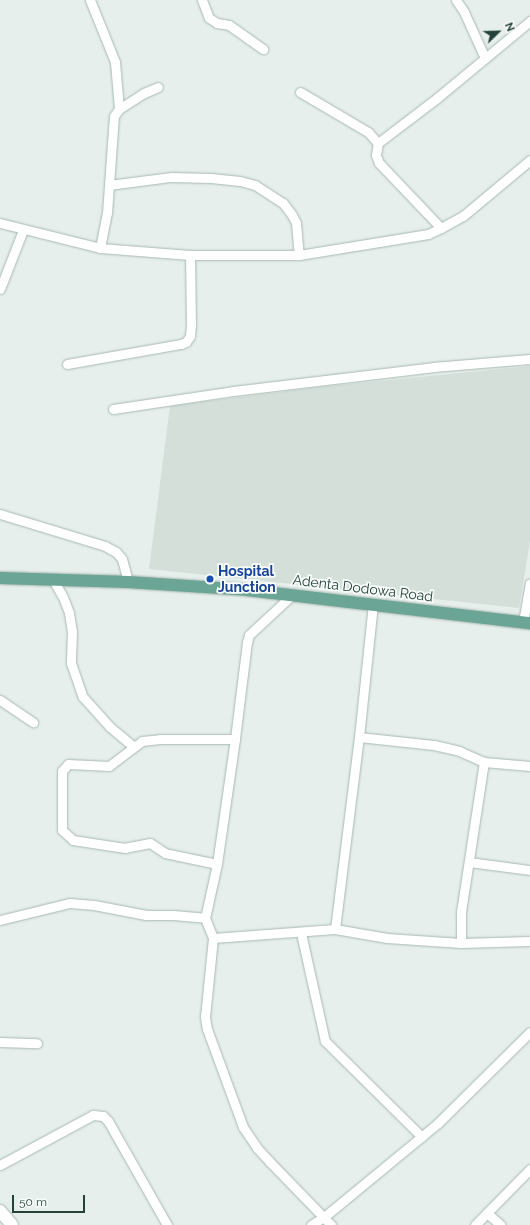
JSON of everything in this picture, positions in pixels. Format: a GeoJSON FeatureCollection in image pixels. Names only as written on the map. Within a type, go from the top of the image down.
{"type":"FeatureCollection","features":[{"type":"Feature","properties":{"kind":"main road","name":"Adenta Dodowa Road"},"geometry":{"type":"LineString","coordinates":[[0,578],[54,581],[128,582],[292,595],[527,623]]}},
{"type":"Feature","properties":{"kind":"street"},"geometry":{"type":"LineString","coordinates":[[90,0],[115,62],[119,108]]}},
{"type":"Feature","properties":{"kind":"street"},"geometry":{"type":"LineString","coordinates":[[202,0],[210,18],[217,22],[229,25],[263,50]]}},
{"type":"Feature","properties":{"kind":"street"},"geometry":{"type":"LineString","coordinates":[[456,0],[464,12],[485,58]]}},
{"type":"Feature","properties":{"kind":"street"},"geometry":{"type":"LineString","coordinates":[[441,228],[379,163],[376,155],[378,143],[485,58],[530,20]]}},
{"type":"Feature","properties":{"kind":"street"},"geometry":{"type":"LineString","coordinates":[[100,248],[107,213],[113,122],[116,112],[119,108],[144,93],[158,87]]}},
{"type":"Feature","properties":{"kind":"street"},"geometry":{"type":"LineString","coordinates":[[300,92],[368,132],[378,143]]}},
{"type":"Feature","properties":{"kind":"street"},"geometry":{"type":"LineString","coordinates":[[0,223],[23,230],[100,248],[190,255],[299,255],[428,234],[463,216],[530,161]]}},
{"type":"Feature","properties":{"kind":"street"},"geometry":{"type":"LineString","coordinates":[[109,185],[171,177],[211,178],[240,181],[255,185],[283,203],[292,215],[296,223],[299,255]]}},
{"type":"Feature","properties":{"kind":"street"},"geometry":{"type":"LineString","coordinates":[[0,289],[23,230]]}},
{"type":"Feature","properties":{"kind":"street"},"geometry":{"type":"LineString","coordinates":[[67,364],[186,342],[190,336],[191,325],[190,255]]}},
{"type":"Feature","properties":{"kind":"street"},"geometry":{"type":"LineString","coordinates":[[113,409],[248,389],[434,367],[530,359]]}},
{"type":"Feature","properties":{"kind":"street"},"geometry":{"type":"LineString","coordinates":[[0,514],[105,546],[116,552],[122,559],[128,582]]}},
{"type":"Feature","properties":{"kind":"street"},"geometry":{"type":"LineString","coordinates":[[54,581],[63,597],[69,613],[72,632],[71,663],[83,696],[110,727],[133,746]]}},
{"type":"Feature","properties":{"kind":"street"},"geometry":{"type":"LineString","coordinates":[[527,623],[530,584]]}},
{"type":"Feature","properties":{"kind":"street"},"geometry":{"type":"LineString","coordinates":[[292,595],[249,635],[245,651],[235,739],[217,864],[206,918],[213,938],[205,1017],[207,1029],[242,1127],[270,1162],[331,1225]]}},
{"type":"Feature","properties":{"kind":"street"},"geometry":{"type":"LineString","coordinates":[[335,929],[360,737],[372,604]]}},
{"type":"Feature","properties":{"kind":"street"},"geometry":{"type":"LineString","coordinates":[[0,700],[33,722]]}},
{"type":"Feature","properties":{"kind":"street"},"geometry":{"type":"LineString","coordinates":[[360,737],[434,745],[459,751],[484,762],[530,766]]}},
{"type":"Feature","properties":{"kind":"street"},"geometry":{"type":"LineString","coordinates":[[217,864],[165,853],[150,843],[125,848],[73,840],[62,830],[62,771],[68,764],[109,766],[133,746],[142,741],[160,739],[235,739]]}},
{"type":"Feature","properties":{"kind":"street"},"geometry":{"type":"LineString","coordinates":[[461,944],[461,912],[484,762]]}},
{"type":"Feature","properties":{"kind":"street"},"geometry":{"type":"LineString","coordinates":[[469,862],[530,870]]}},
{"type":"Feature","properties":{"kind":"street"},"geometry":{"type":"LineString","coordinates":[[0,920],[70,903],[94,905],[146,915],[173,915],[206,918]]}},
{"type":"Feature","properties":{"kind":"street"},"geometry":{"type":"LineString","coordinates":[[213,938],[301,933],[335,929],[387,938],[461,944],[530,941]]}},
{"type":"Feature","properties":{"kind":"street"},"geometry":{"type":"LineString","coordinates":[[301,933],[325,1041],[422,1137]]}},
{"type":"Feature","properties":{"kind":"street"},"geometry":{"type":"LineString","coordinates":[[311,1225],[324,1217],[422,1137],[530,1032]]}},
{"type":"Feature","properties":{"kind":"street"},"geometry":{"type":"LineString","coordinates":[[0,1042],[37,1043]]}},
{"type":"Feature","properties":{"kind":"street"},"geometry":{"type":"LineString","coordinates":[[0,1165],[93,1116],[104,1116],[108,1120],[167,1225]]}},
{"type":"Feature","properties":{"kind":"street"},"geometry":{"type":"LineString","coordinates":[[475,1225],[530,1169]]}},
{"type":"Feature","properties":{"kind":"street"},"geometry":{"type":"LineString","coordinates":[[487,1213],[501,1225]]}},
{"type":"Feature","properties":{"kind":"street"},"geometry":{"type":"LineString","coordinates":[[1,1214],[12,1225]]}},
{"type":"Feature","properties":{"kind":"shaded area"},"geometry":{"type":"Polygon","coordinates":[[[530,366],[530,541],[519,608],[149,569],[170,406],[319,387],[530,366]]]}},
{"type":"Feature","properties":{"kind":"place","name":"Hospital Junction"},"geometry":{"type":"Point","coordinates":[210,579]}}]}
